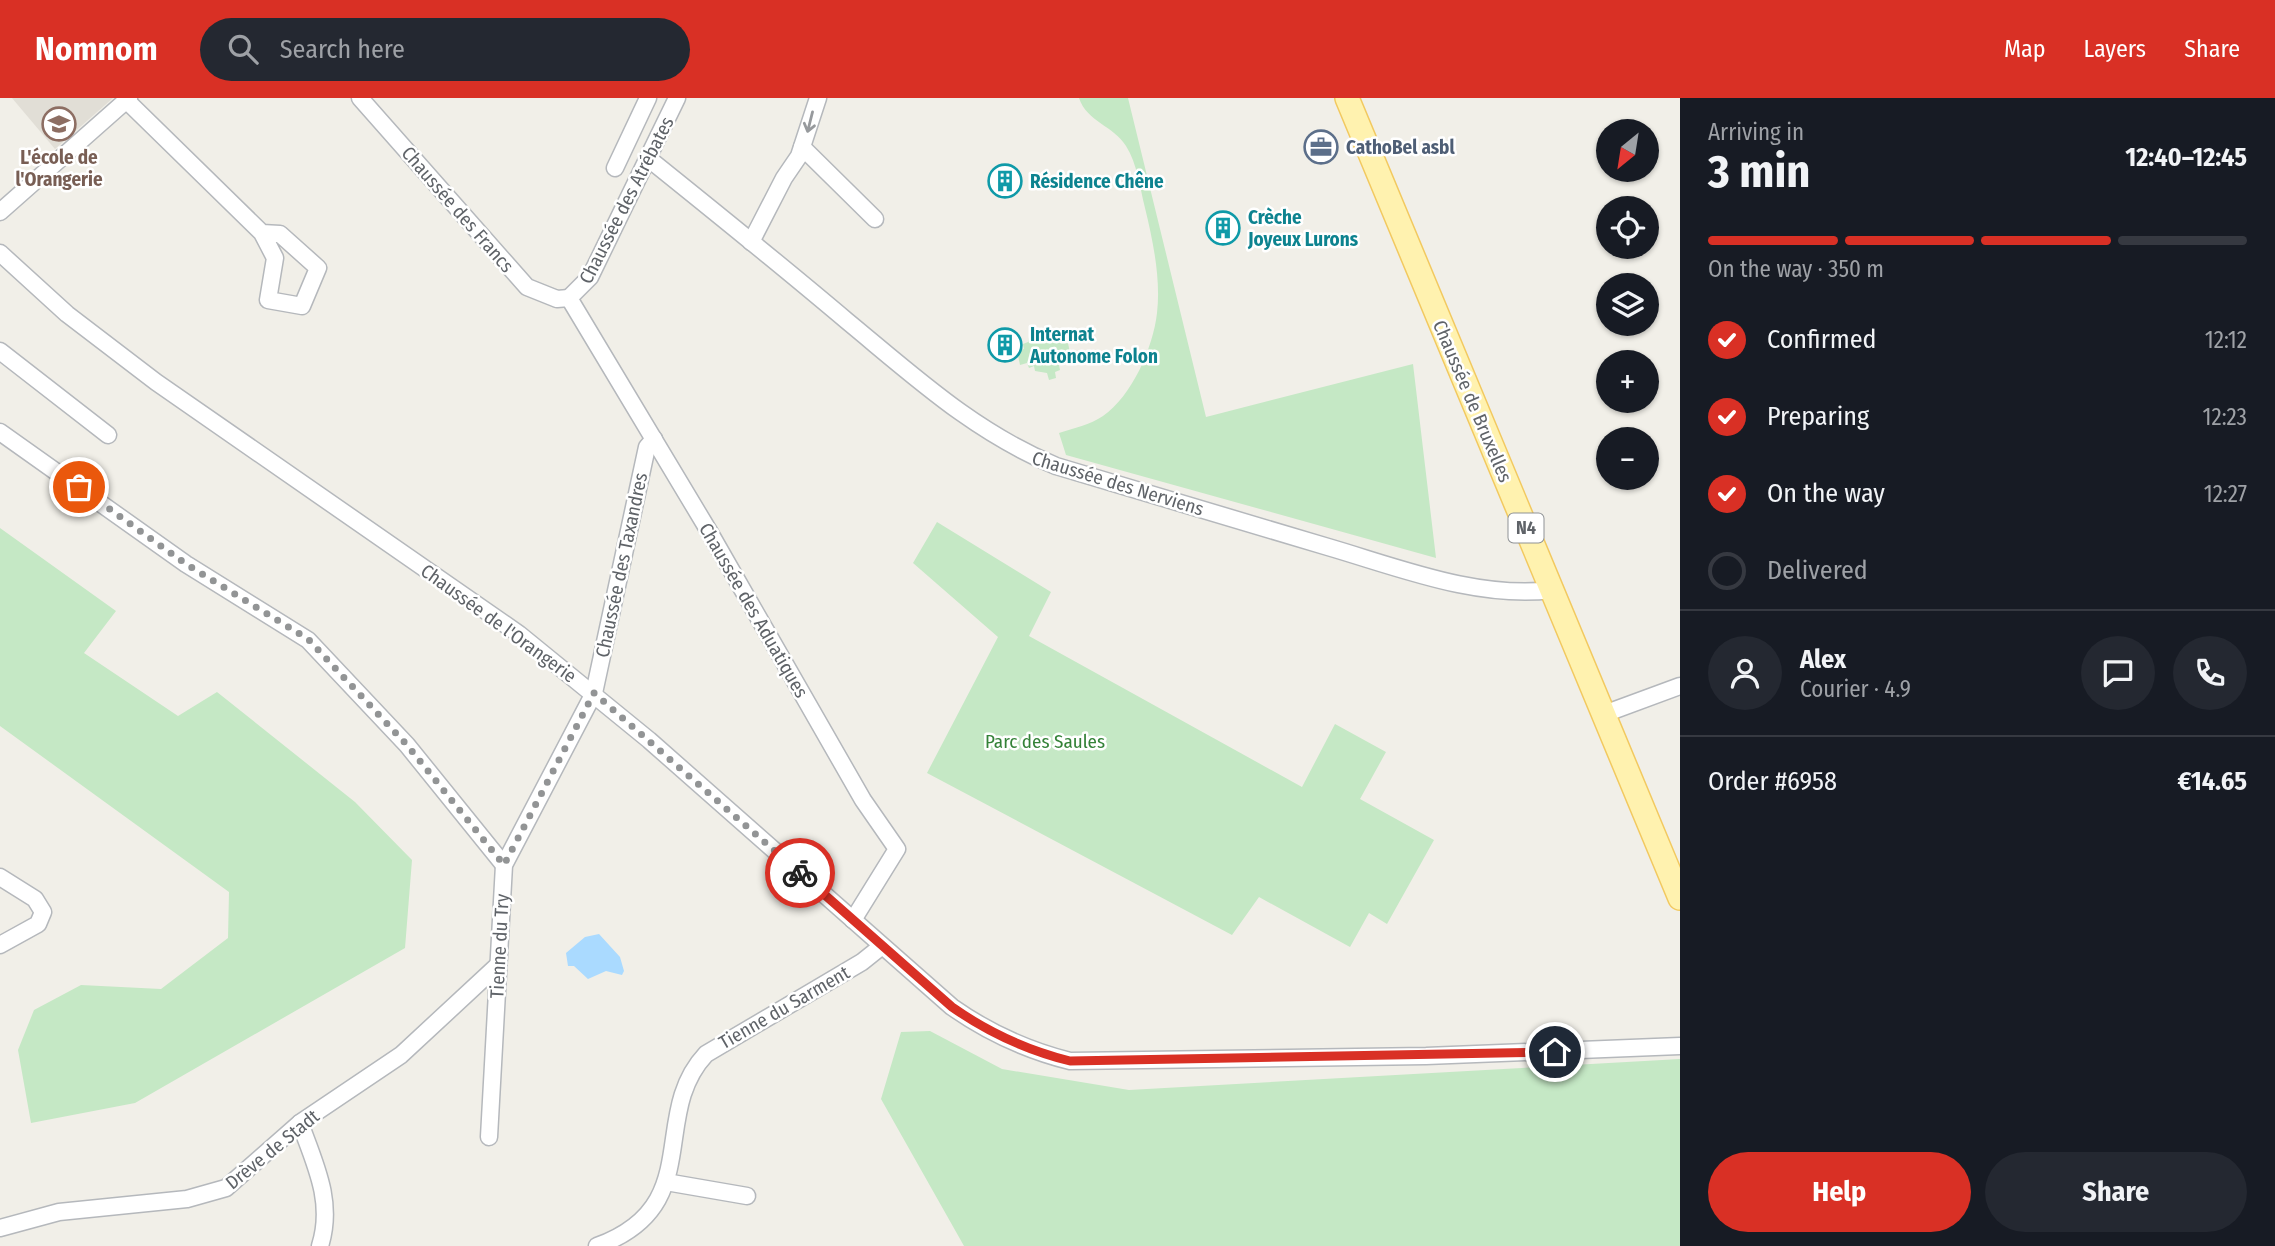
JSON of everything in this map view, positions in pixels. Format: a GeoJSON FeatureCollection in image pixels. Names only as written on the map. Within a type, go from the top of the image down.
{"type":"FeatureCollection","features":[{"type":"Feature","properties":{"kind":"main road","name":"Chaussée de Bruxelles"},"geometry":{"type":"LineString","coordinates":[[1347,98],[1680,898]]}},
{"type":"Feature","properties":{"kind":"street","name":"Chaussée des Francs"},"geometry":{"type":"LineString","coordinates":[[360,98],[527,287],[557,299],[569,298]]}},
{"type":"Feature","properties":{"kind":"street"},"geometry":{"type":"LineString","coordinates":[[615,168],[649,98],[675,103]]}},
{"type":"Feature","properties":{"kind":"street"},"geometry":{"type":"LineString","coordinates":[[751,242],[802,147],[818,98]]}},
{"type":"Feature","properties":{"kind":"street"},"geometry":{"type":"LineString","coordinates":[[0,212],[128,99],[262,233],[275,258],[268,300],[302,306],[317,268],[280,234],[262,233]]}},
{"type":"Feature","properties":{"kind":"street","name":"Chaussée des Atrébates"},"geometry":{"type":"LineString","coordinates":[[569,298],[590,277],[675,103]]}},
{"type":"Feature","properties":{"kind":"street"},"geometry":{"type":"LineString","coordinates":[[634,128],[658,140]]}},
{"type":"Feature","properties":{"kind":"street"},"geometry":{"type":"LineString","coordinates":[[802,147],[875,219]]}},
{"type":"Feature","properties":{"kind":"street","name":"Chaussée des Nerviens"},"geometry":{"type":"LineString","coordinates":[[649,159],[987,433],[1022,452],[1056,466],[1410,571],[1519,594],[1552,590]]}},
{"type":"Feature","properties":{"kind":"street","name":"Chaussée de l'Orangerie"},"geometry":{"type":"LineString","coordinates":[[0,253],[67,314],[145,374],[520,634],[594,693],[952,1007],[979,1026],[1030,1051],[1070,1061],[1439,1056],[1680,1046]]}},
{"type":"Feature","properties":{"kind":"street","name":"Chaussée des Aduatiques"},"geometry":{"type":"LineString","coordinates":[[569,298],[863,800],[897,849],[853,920]]}},
{"type":"Feature","properties":{"kind":"street"},"geometry":{"type":"LineString","coordinates":[[0,351],[107,435]]}},
{"type":"Feature","properties":{"kind":"street"},"geometry":{"type":"LineString","coordinates":[[0,432],[186,564],[308,639],[407,745],[504,865]]}},
{"type":"Feature","properties":{"kind":"street","name":"Chaussée des Taxandres"},"geometry":{"type":"LineString","coordinates":[[594,693],[647,447],[654,439]]}},
{"type":"Feature","properties":{"kind":"street"},"geometry":{"type":"LineString","coordinates":[[1604,714],[1680,686]]}},
{"type":"Feature","properties":{"kind":"street","name":"Tienne du Try"},"geometry":{"type":"LineString","coordinates":[[489,1138],[504,865],[594,693]]}},
{"type":"Feature","properties":{"kind":"street"},"geometry":{"type":"LineString","coordinates":[[0,877],[35,899],[43,912],[38,924],[0,945]]}},
{"type":"Feature","properties":{"kind":"street","name":"Tienne du Sarment"},"geometry":{"type":"LineString","coordinates":[[597,1246],[638,1222],[657,1200],[673,1158],[683,1091],[697,1063],[717,1045],[862,962],[882,946]]}},
{"type":"Feature","properties":{"kind":"street","name":"Drève de Stadt"},"geometry":{"type":"LineString","coordinates":[[0,1228],[78,1209],[187,1199],[218,1192],[241,1178],[300,1123],[401,1055],[498,965]]}},
{"type":"Feature","properties":{"kind":"street"},"geometry":{"type":"LineString","coordinates":[[300,1123],[324,1189],[326,1215],[320,1246]]}},
{"type":"Feature","properties":{"kind":"street"},"geometry":{"type":"LineString","coordinates":[[666,1182],[747,1196]]}},
{"type":"Feature","properties":{"kind":"shaded area","name":"L'école de l'Orangerie"},"geometry":{"type":"Polygon","coordinates":[[[12,98],[113,98],[55,149],[12,98]]]}},
{"type":"Feature","properties":{"kind":"green space"},"geometry":{"type":"Polygon","coordinates":[[[1079,98],[1128,98],[1206,417],[1413,364],[1436,558],[1066,455],[1059,433],[1103,416],[1132,384],[1151,341],[1158,300],[1153,247],[1133,160],[1121,139],[1088,113],[1079,98]]]}},
{"type":"Feature","properties":{"kind":"green space"},"geometry":{"type":"Polygon","coordinates":[[[1049,327],[1051,336],[1056,335],[1058,340],[1067,338],[1070,353],[1063,359],[1064,364],[1059,365],[1060,370],[1055,372],[1056,378],[1049,380],[1047,373],[1035,371],[1034,366],[1029,368],[1027,363],[1020,365],[1017,351],[1024,349],[1023,344],[1028,342],[1030,331],[1049,327]]]}},
{"type":"Feature","properties":{"kind":"green space","name":"Parc des Saules"},"geometry":{"type":"Polygon","coordinates":[[[937,522],[1051,592],[1029,636],[1302,787],[1335,724],[1386,752],[1360,799],[1434,840],[1387,924],[1369,913],[1350,947],[1259,897],[1232,935],[927,773],[998,637],[913,563],[937,522]]]}},
{"type":"Feature","properties":{"kind":"green space"},"geometry":{"type":"Polygon","coordinates":[[[0,528],[116,611],[84,653],[178,716],[217,692],[355,802],[412,860],[405,948],[135,1103],[31,1123],[18,1050],[34,1010],[81,985],[161,989],[228,938],[229,892],[0,726],[0,528]]]}},
{"type":"Feature","properties":{"kind":"green space"},"geometry":{"type":"Polygon","coordinates":[[[930,1031],[1002,1069],[1129,1090],[1680,1059],[1680,1246],[964,1246],[881,1099],[901,1032],[930,1031]]]}},
{"type":"Feature","properties":{"kind":"water"},"geometry":{"type":"Polygon","coordinates":[[[599,934],[620,957],[624,971],[622,975],[606,971],[588,979],[574,966],[568,966],[566,953],[585,937],[599,934]]]}},
{"type":"Feature","properties":{"kind":"way so far"},"geometry":{"type":"LineString","coordinates":[[79,487],[186,564],[308,639],[429,770],[504,865],[594,693],[800,873]]}},
{"type":"Feature","properties":{"kind":"place","name":"L'école de l'Orangerie"},"geometry":{"type":"Point","coordinates":[59,124]}},
{"type":"Feature","properties":{"kind":"place","name":"CathoBel asbl"},"geometry":{"type":"Point","coordinates":[1321,147]}},
{"type":"Feature","properties":{"kind":"place","name":"Résidence Chêne"},"geometry":{"type":"Point","coordinates":[1005,181]}},
{"type":"Feature","properties":{"kind":"place","name":"Crèche Joyeux Lurons"},"geometry":{"type":"Point","coordinates":[1223,228]}},
{"type":"Feature","properties":{"kind":"place","name":"Internat Autonome Folon"},"geometry":{"type":"Point","coordinates":[1005,345]}},
{"type":"Feature","properties":{"kind":"route"},"geometry":{"type":"LineString","coordinates":[[800,873],[952,1007],[979,1026],[1030,1051],[1070,1061],[1555,1052]]}}]}
